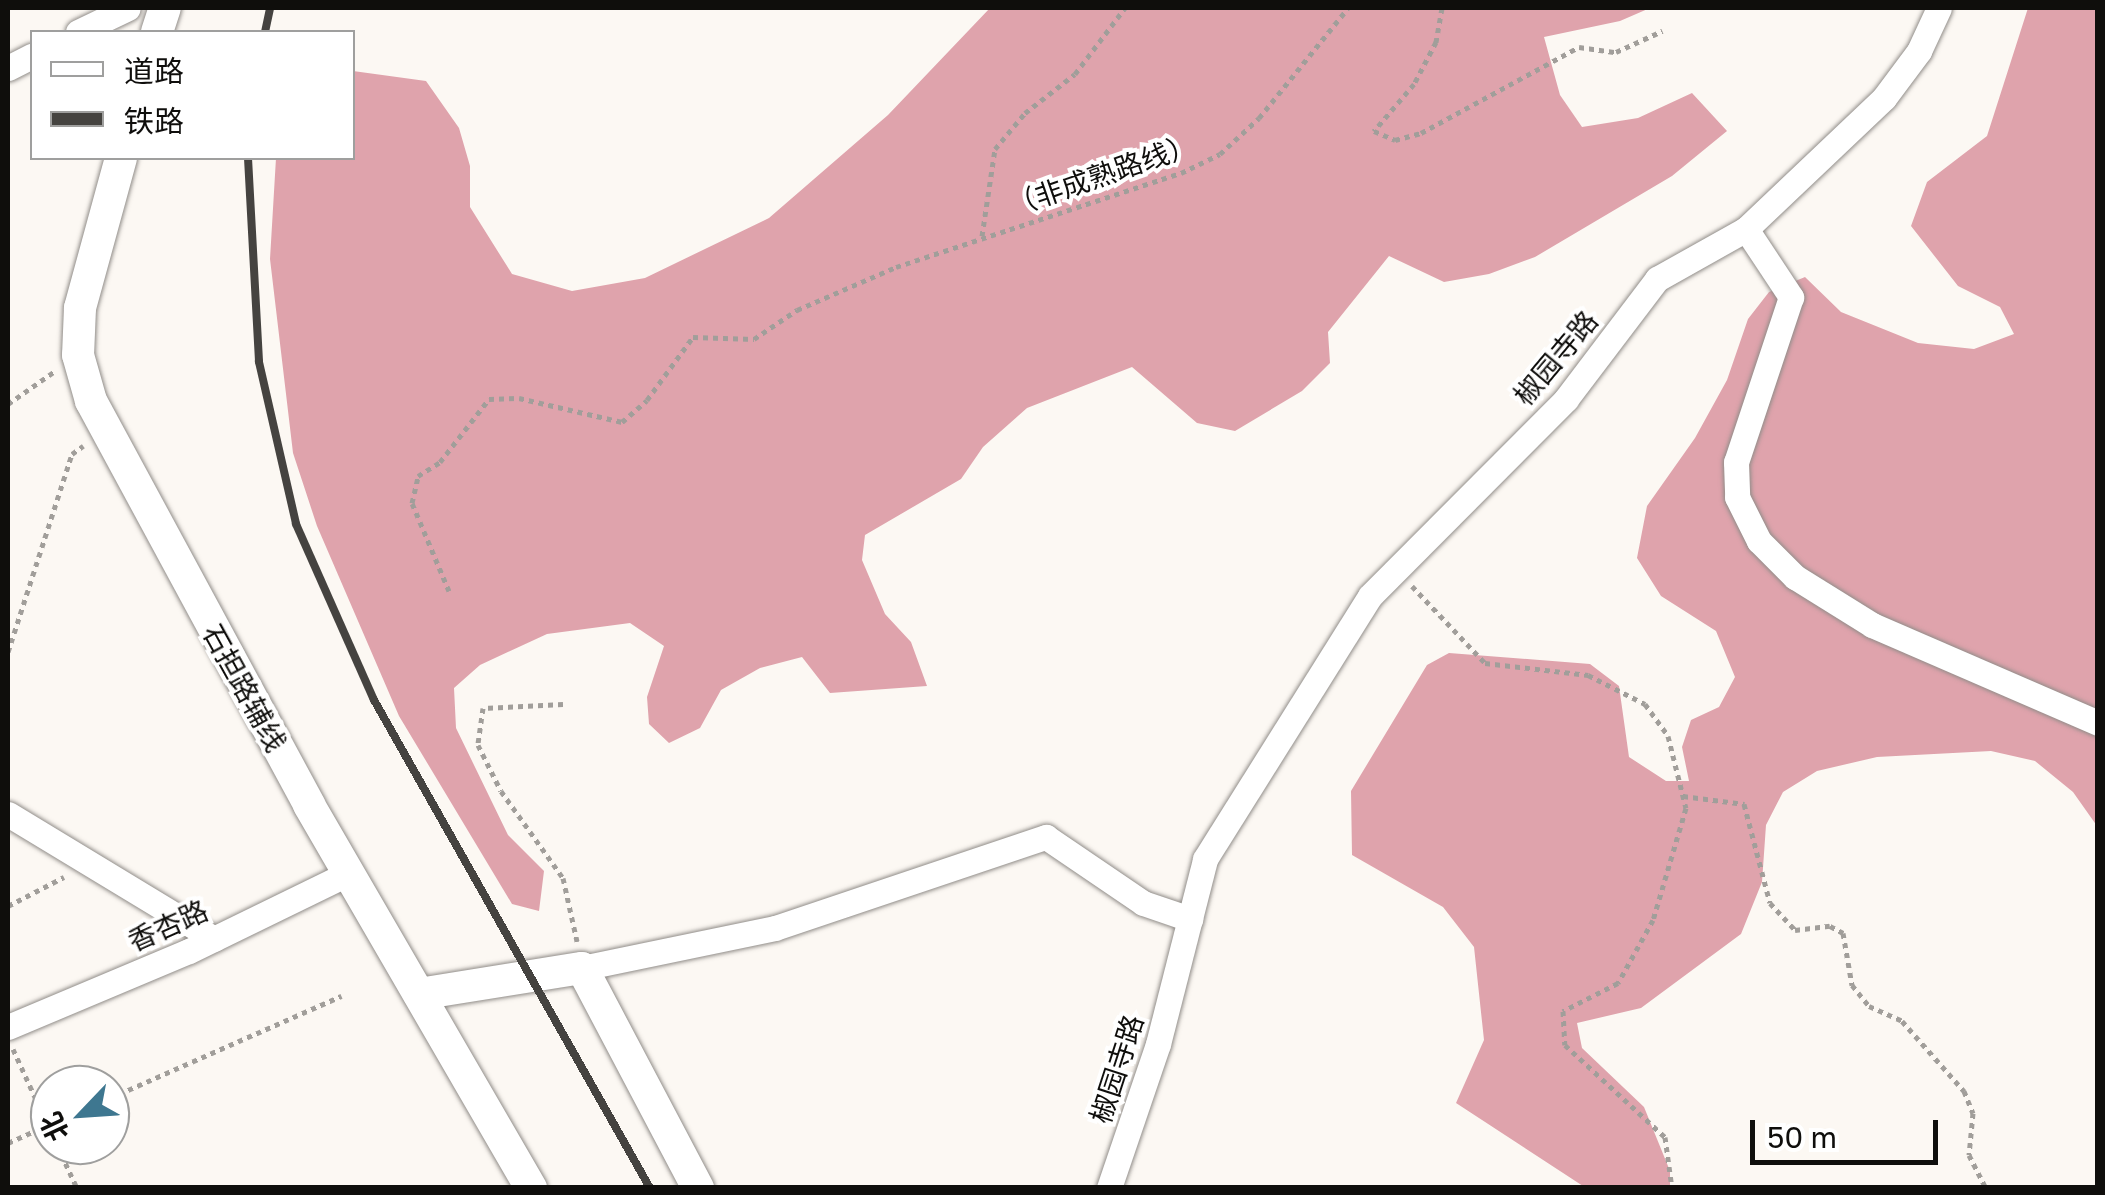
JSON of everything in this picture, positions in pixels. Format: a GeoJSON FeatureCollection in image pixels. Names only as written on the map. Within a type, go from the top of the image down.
{"type":"FeatureCollection","features":[{"type":"Feature","properties":{"kind":"main road","name":"石担路辅线"},"geometry":{"type":"LineString","coordinates":[[119,160],[80,308],[78,355],[104,428],[349,874],[532,1188]]}},
{"type":"Feature","properties":{"kind":"main road"},"geometry":{"type":"LineString","coordinates":[[419,994],[582,968],[698,1188]]}},
{"type":"Feature","properties":{"kind":"street"},"geometry":{"type":"LineString","coordinates":[[82,30],[128,8]]}},
{"type":"Feature","properties":{"kind":"street","name":"椒园寺路"},"geometry":{"type":"LineString","coordinates":[[1109,1188],[1158,1044],[1205,859],[1370,596],[1566,399],[1658,278],[1746,229],[1884,98],[1919,51],[1939,8]]}},
{"type":"Feature","properties":{"kind":"street"},"geometry":{"type":"LineString","coordinates":[[1746,229],[1792,297],[1736,462],[1737,497],[1759,540],[1795,577],[1872,625],[2098,724]]}},
{"type":"Feature","properties":{"kind":"street"},"geometry":{"type":"LineString","coordinates":[[8,814],[214,939]]}},
{"type":"Feature","properties":{"kind":"street"},"geometry":{"type":"LineString","coordinates":[[582,968],[776,928],[1046,837],[1143,903],[1190,919]]}},
{"type":"Feature","properties":{"kind":"street","name":"香杏路"},"geometry":{"type":"LineString","coordinates":[[8,1026],[214,939],[349,874]]}},
{"type":"Feature","properties":{"kind":"path","name":"（非成熟路线）"},"geometry":{"type":"LineString","coordinates":[[982,236],[995,149],[1025,113],[1076,74],[1125,8]]}},
{"type":"Feature","properties":{"kind":"path","name":"（非成熟路线）"},"geometry":{"type":"LineString","coordinates":[[449,591],[412,502],[418,476],[440,462],[488,399],[519,398],[622,422],[648,400],[693,338],[754,339],[844,288],[1220,154],[1259,118],[1348,8]]}},
{"type":"Feature","properties":{"kind":"path"},"geometry":{"type":"LineString","coordinates":[[1442,8],[1436,42],[1414,84],[1374,131],[1395,140],[1421,133],[1580,47],[1616,52],[1662,32]]}},
{"type":"Feature","properties":{"kind":"path"},"geometry":{"type":"LineString","coordinates":[[8,404],[78,355]]}},
{"type":"Feature","properties":{"kind":"path"},"geometry":{"type":"LineString","coordinates":[[8,652],[72,454],[104,428]]}},
{"type":"Feature","properties":{"kind":"path"},"geometry":{"type":"LineString","coordinates":[[1397,569],[1484,663],[1588,676],[1645,704],[1668,736],[1686,808],[1673,842],[1654,920],[1618,984],[1563,1012],[1566,1044],[1665,1137],[1672,1188]]}},
{"type":"Feature","properties":{"kind":"path"},"geometry":{"type":"LineString","coordinates":[[563,704],[483,708],[478,745],[501,790],[563,878],[582,968]]}},
{"type":"Feature","properties":{"kind":"path"},"geometry":{"type":"LineString","coordinates":[[1683,796],[1744,804],[1770,903],[1794,930],[1830,926],[1844,933],[1852,985],[1869,1006],[1902,1021],[1964,1091],[1974,1114],[1969,1155],[1986,1188]]}},
{"type":"Feature","properties":{"kind":"path"},"geometry":{"type":"LineString","coordinates":[[8,906],[58,884],[79,859]]}},
{"type":"Feature","properties":{"kind":"path"},"geometry":{"type":"LineString","coordinates":[[130,1089],[341,996]]}},
{"type":"Feature","properties":{"kind":"path"},"geometry":{"type":"LineString","coordinates":[[8,1038],[30,1085]]}},
{"type":"Feature","properties":{"kind":"path"},"geometry":{"type":"LineString","coordinates":[[66,1165],[76,1188]]}},
{"type":"Feature","properties":{"kind":"shaded area"},"geometry":{"type":"Polygon","coordinates":[[[990,8],[1650,8],[1620,21],[1544,37],[1560,95],[1582,127],[1638,118],[1692,93],[1727,131],[1672,176],[1535,257],[1489,274],[1444,282],[1389,256],[1328,332],[1330,363],[1302,391],[1235,431],[1197,423],[1132,367],[1027,408],[983,447],[961,479],[865,535],[862,560],[885,614],[911,642],[927,686],[830,693],[802,657],[760,668],[721,690],[700,728],[669,743],[649,724],[647,697],[664,646],[630,623],[547,634],[480,665],[454,688],[456,728],[508,835],[544,871],[539,911],[512,904],[399,716],[317,526],[293,453],[270,259],[276,160],[355,160],[355,71],[426,81],[459,128],[470,166],[470,207],[512,274],[572,291],[645,278],[769,218],[888,115],[990,8]]]}},
{"type":"Feature","properties":{"kind":"shaded area"},"geometry":{"type":"Polygon","coordinates":[[[2028,8],[2097,8],[2097,826],[2073,792],[2035,761],[1991,751],[1877,757],[1817,771],[1783,792],[1766,825],[1762,882],[1741,934],[1641,1008],[1577,1023],[1582,1048],[1644,1107],[1670,1171],[1670,1187],[1586,1188],[1456,1103],[1484,1040],[1474,947],[1443,907],[1352,855],[1351,791],[1427,665],[1449,653],[1590,664],[1619,686],[1629,757],[1666,781],[1689,781],[1682,747],[1691,720],[1719,707],[1735,677],[1716,631],[1661,596],[1637,558],[1647,506],[1695,438],[1727,380],[1748,319],[1769,292],[1805,277],[1841,312],[1918,343],[1974,349],[2014,334],[2000,307],[1958,286],[1911,226],[1927,182],[1987,136],[2028,8]]]}},
{"type":"Feature","properties":{"kind":"railway"},"geometry":{"type":"LineString","coordinates":[[265,30],[270,8]]}},
{"type":"Feature","properties":{"kind":"railway"},"geometry":{"type":"LineString","coordinates":[[248,160],[259,362],[296,524],[374,700],[650,1188]]}}]}
